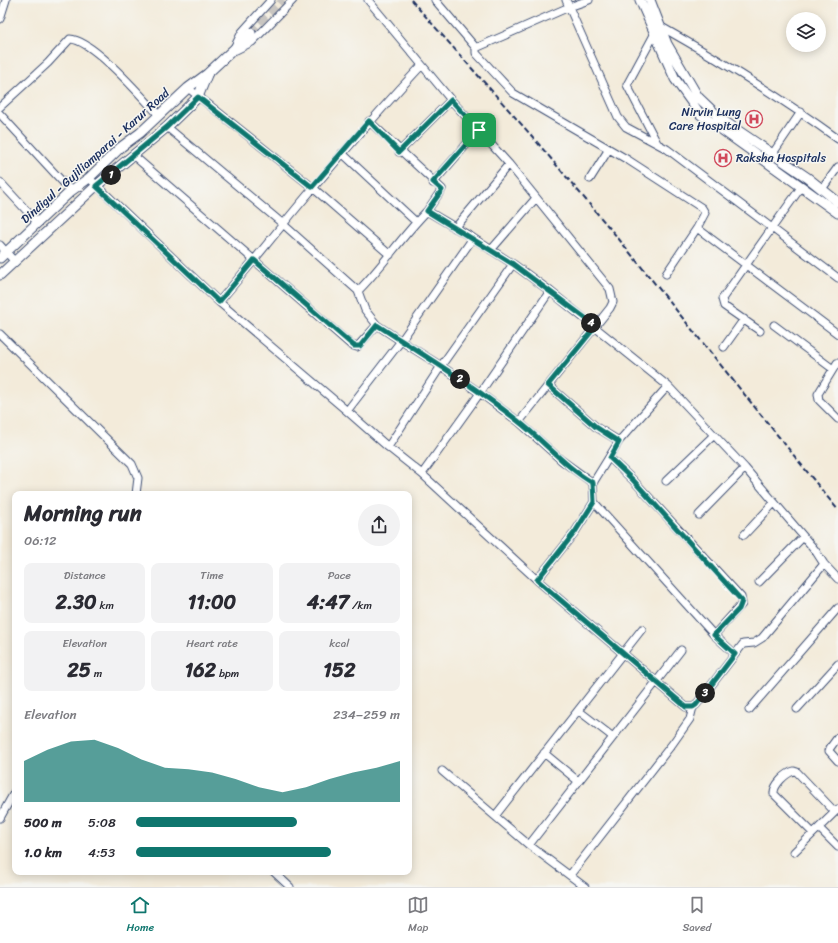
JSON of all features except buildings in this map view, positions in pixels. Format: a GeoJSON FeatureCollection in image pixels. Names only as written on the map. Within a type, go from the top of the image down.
{"type":"FeatureCollection","features":[{"type":"Feature","properties":{"kind":"main road"},"geometry":{"type":"LineString","coordinates":[[640,0],[654,35],[675,79],[700,114],[769,158],[822,189],[838,202]]}},
{"type":"Feature","properties":{"kind":"main road"},"geometry":{"type":"LineString","coordinates":[[650,0],[658,25],[684,76],[698,97],[721,119],[802,186],[838,213]]}},
{"type":"Feature","properties":{"kind":"main road","name":"Dindigul - Gujiliamparai - Karur Road"},"geometry":{"type":"LineString","coordinates":[[3,255],[71,191],[89,178],[188,88],[208,74],[251,33]]}},
{"type":"Feature","properties":{"kind":"main road","name":"Dindigul - Gujiliamparai - Karur Road"},"geometry":{"type":"LineString","coordinates":[[0,275],[96,186],[134,156],[167,127],[198,97],[208,74]]}},
{"type":"Feature","properties":{"kind":"street"},"geometry":{"type":"LineString","coordinates":[[0,19],[6,0]]}},
{"type":"Feature","properties":{"kind":"street"},"geometry":{"type":"LineString","coordinates":[[232,52],[242,32],[271,0]]}},
{"type":"Feature","properties":{"kind":"street"},"geometry":{"type":"LineString","coordinates":[[232,52],[252,42],[293,0]]}},
{"type":"Feature","properties":{"kind":"street"},"geometry":{"type":"LineString","coordinates":[[368,0],[451,100],[509,164],[610,289],[613,302],[596,326],[519,422]]}},
{"type":"Feature","properties":{"kind":"street"},"geometry":{"type":"LineString","coordinates":[[435,0],[476,48],[476,53],[513,93],[609,149],[702,208],[705,213],[697,228],[666,274]]}},
{"type":"Feature","properties":{"kind":"street"},"geometry":{"type":"LineString","coordinates":[[566,0],[618,117],[626,127],[657,144],[838,278]]}},
{"type":"Feature","properties":{"kind":"street"},"geometry":{"type":"LineString","coordinates":[[476,48],[569,7],[589,0]]}},
{"type":"Feature","properties":{"kind":"street"},"geometry":{"type":"LineString","coordinates":[[658,25],[727,65],[801,112],[838,139]]}},
{"type":"Feature","properties":{"kind":"street"},"geometry":{"type":"LineString","coordinates":[[654,35],[627,85],[657,144]]}},
{"type":"Feature","properties":{"kind":"street"},"geometry":{"type":"LineString","coordinates":[[0,107],[48,64],[70,39],[76,39],[86,44],[109,64],[158,114]]}},
{"type":"Feature","properties":{"kind":"street"},"geometry":{"type":"LineString","coordinates":[[219,302],[312,187],[369,121],[422,65]]}},
{"type":"Feature","properties":{"kind":"street"},"geometry":{"type":"LineString","coordinates":[[188,88],[312,187],[390,255]]}},
{"type":"Feature","properties":{"kind":"street"},"geometry":{"type":"LineString","coordinates":[[399,152],[451,100]]}},
{"type":"Feature","properties":{"kind":"street"},"geometry":{"type":"LineString","coordinates":[[769,158],[801,112]]}},
{"type":"Feature","properties":{"kind":"street"},"geometry":{"type":"LineString","coordinates":[[0,114],[71,191]]}},
{"type":"Feature","properties":{"kind":"street"},"geometry":{"type":"LineString","coordinates":[[358,291],[372,277],[416,222],[427,211],[442,190],[399,152],[369,121]]}},
{"type":"Feature","properties":{"kind":"street"},"geometry":{"type":"LineString","coordinates":[[167,127],[283,224],[358,291],[365,310],[377,325],[480,392],[519,422],[561,460],[593,483]]}},
{"type":"Feature","properties":{"kind":"street"},"geometry":{"type":"LineString","coordinates":[[433,182],[479,130]]}},
{"type":"Feature","properties":{"kind":"street"},"geometry":{"type":"LineString","coordinates":[[590,179],[609,149]]}},
{"type":"Feature","properties":{"kind":"street"},"geometry":{"type":"LineString","coordinates":[[342,153],[416,222]]}},
{"type":"Feature","properties":{"kind":"street"},"geometry":{"type":"LineString","coordinates":[[134,156],[354,346],[360,346],[377,325]]}},
{"type":"Feature","properties":{"kind":"street"},"geometry":{"type":"LineString","coordinates":[[455,228],[509,164]]}},
{"type":"Feature","properties":{"kind":"street"},"geometry":{"type":"LineString","coordinates":[[822,189],[838,167]]}},
{"type":"Feature","properties":{"kind":"street"},"geometry":{"type":"LineString","coordinates":[[89,178],[219,302],[388,447],[422,474],[537,580],[657,680],[686,707],[693,707]]}},
{"type":"Feature","properties":{"kind":"street"},"geometry":{"type":"LineString","coordinates":[[0,182],[38,223]]}},
{"type":"Feature","properties":{"kind":"street"},"geometry":{"type":"LineString","coordinates":[[760,331],[722,303],[722,299],[802,186]]}},
{"type":"Feature","properties":{"kind":"street"},"geometry":{"type":"LineString","coordinates":[[492,250],[536,198]]}},
{"type":"Feature","properties":{"kind":"street"},"geometry":{"type":"LineString","coordinates":[[427,211],[513,264],[596,326],[668,386],[745,468],[815,550],[824,564],[838,578]]}},
{"type":"Feature","properties":{"kind":"street"},"geometry":{"type":"LineString","coordinates":[[697,228],[838,334]]}},
{"type":"Feature","properties":{"kind":"street"},"geometry":{"type":"LineString","coordinates":[[347,411],[401,341],[472,238]]}},
{"type":"Feature","properties":{"kind":"street"},"geometry":{"type":"LineString","coordinates":[[0,245],[3,255],[15,262]]}},
{"type":"Feature","properties":{"kind":"street"},"geometry":{"type":"LineString","coordinates":[[388,447],[441,366],[513,264]]}},
{"type":"Feature","properties":{"kind":"street"},"geometry":{"type":"LineString","coordinates":[[422,474],[550,291]]}},
{"type":"Feature","properties":{"kind":"street"},"geometry":{"type":"LineString","coordinates":[[724,347],[744,320]]}},
{"type":"Feature","properties":{"kind":"street"},"geometry":{"type":"LineString","coordinates":[[774,325],[837,364],[818,394],[819,400],[838,419]]}},
{"type":"Feature","properties":{"kind":"street"},"geometry":{"type":"LineString","coordinates":[[0,334],[132,464],[138,478],[136,491]]}},
{"type":"Feature","properties":{"kind":"street"},"geometry":{"type":"LineString","coordinates":[[548,385],[596,427],[619,442]]}},
{"type":"Feature","properties":{"kind":"street"},"geometry":{"type":"LineString","coordinates":[[537,580],[575,532],[594,502],[593,483],[619,442],[668,386]]}},
{"type":"Feature","properties":{"kind":"street"},"geometry":{"type":"LineString","coordinates":[[666,481],[714,435]]}},
{"type":"Feature","properties":{"kind":"street"},"geometry":{"type":"LineString","coordinates":[[610,458],[633,480],[741,597],[742,604],[714,635]]}},
{"type":"Feature","properties":{"kind":"street"},"geometry":{"type":"LineString","coordinates":[[698,515],[745,468]]}},
{"type":"Feature","properties":{"kind":"street"},"geometry":{"type":"LineString","coordinates":[[594,502],[714,635],[735,654]]}},
{"type":"Feature","properties":{"kind":"street"},"geometry":{"type":"LineString","coordinates":[[744,535],[774,503]]}},
{"type":"Feature","properties":{"kind":"street"},"geometry":{"type":"LineString","coordinates":[[759,582],[803,537]]}},
{"type":"Feature","properties":{"kind":"street"},"geometry":{"type":"LineString","coordinates":[[570,875],[673,743],[690,720],[693,707],[743,644],[754,643],[762,638],[824,564]]}},
{"type":"Feature","properties":{"kind":"street"},"geometry":{"type":"LineString","coordinates":[[750,710],[838,608]]}},
{"type":"Feature","properties":{"kind":"street"},"geometry":{"type":"LineString","coordinates":[[495,816],[642,629]]}},
{"type":"Feature","properties":{"kind":"street"},"geometry":{"type":"LineString","coordinates":[[529,845],[681,650]]}},
{"type":"Feature","properties":{"kind":"street"},"geometry":{"type":"LineString","coordinates":[[797,709],[838,664]]}},
{"type":"Feature","properties":{"kind":"street"},"geometry":{"type":"LineString","coordinates":[[579,711],[613,737]]}},
{"type":"Feature","properties":{"kind":"street"},"geometry":{"type":"LineString","coordinates":[[838,737],[829,751],[838,761]]}},
{"type":"Feature","properties":{"kind":"street"},"geometry":{"type":"LineString","coordinates":[[544,753],[578,781]]}},
{"type":"Feature","properties":{"kind":"street"},"geometry":{"type":"LineString","coordinates":[[442,771],[529,845],[585,887]]}},
{"type":"Feature","properties":{"kind":"street"},"geometry":{"type":"LineString","coordinates":[[794,852],[816,831],[837,811],[797,772],[794,771],[789,773],[776,786],[774,794],[816,831],[838,847]]}},
{"type":"Feature","properties":{"kind":"street"},"geometry":{"type":"LineString","coordinates":[[0,818],[12,796]]}},
{"type":"Feature","properties":{"kind":"street"},"geometry":{"type":"LineString","coordinates":[[277,875],[290,887]]}},
{"type":"Feature","properties":{"kind":"tunnel"},"geometry":{"type":"LineString","coordinates":[[251,33],[284,0]]}},
{"type":"Feature","properties":{"kind":"railway"},"geometry":{"type":"LineString","coordinates":[[411,0],[531,135],[618,238],[838,510]]}},
{"type":"Feature","properties":{"kind":"place","name":"Nirvin Lung Care Hospital"},"geometry":{"type":"Point","coordinates":[754,119]}},
{"type":"Feature","properties":{"kind":"place","name":"Raksha Hospitals"},"geometry":{"type":"Point","coordinates":[723,158]}},
{"type":"Feature","properties":{"kind":"route"},"geometry":{"type":"LineString","coordinates":[[198,97],[312,187],[369,121],[399,152],[451,100],[479,130],[433,182],[442,190],[427,211],[513,264],[596,326],[548,385],[596,427],[619,442],[610,458],[633,480],[741,597],[742,604],[739,609],[714,635],[735,654],[693,707],[686,707],[657,680],[537,580],[575,532],[594,502],[593,483],[561,460],[519,422],[480,392],[377,325],[360,346],[357,347],[351,345],[254,260],[219,302],[96,186],[134,156],[198,97]]}}]}
